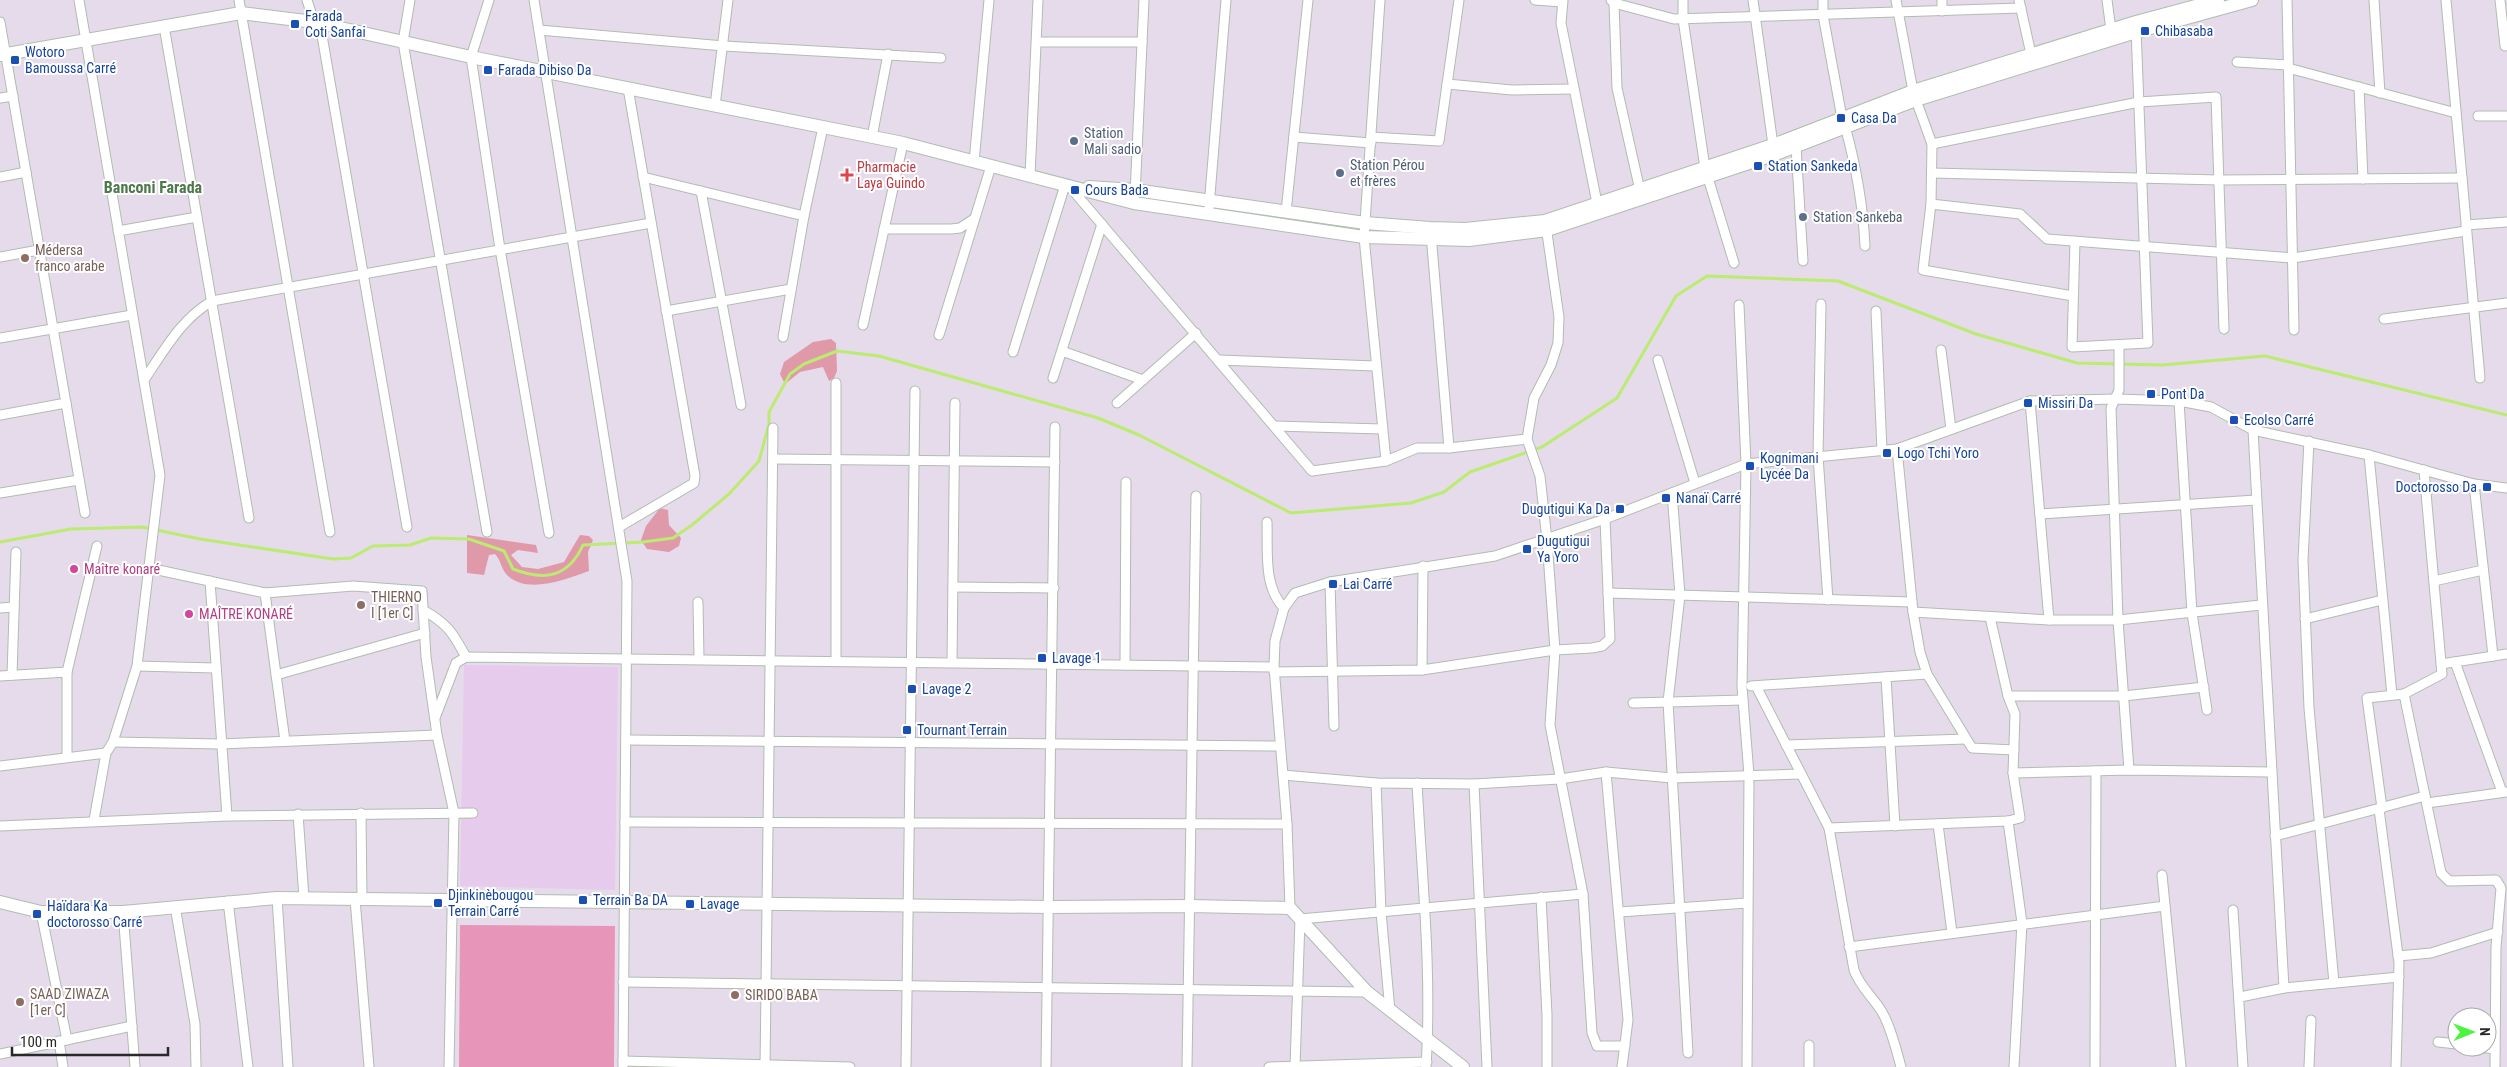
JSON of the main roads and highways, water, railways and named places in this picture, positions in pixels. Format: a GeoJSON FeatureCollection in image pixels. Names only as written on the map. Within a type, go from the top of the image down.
{"type":"FeatureCollection","features":[{"type":"Feature","properties":{"kind":"main road"},"geometry":{"type":"LineString","coordinates":[[1915,95],[2218,0]]}},
{"type":"Feature","properties":{"kind":"main road"},"geometry":{"type":"LineString","coordinates":[[1707,172],[1773,145],[1844,122],[2031,54],[2111,30],[2136,27],[2252,0]]}},
{"type":"Feature","properties":{"kind":"main road"},"geometry":{"type":"LineString","coordinates":[[3,54],[164,26],[240,6],[471,57],[903,143],[1067,186],[1209,207],[1364,237],[1431,235],[1465,229],[1546,226],[1707,172],[1796,146],[1844,122]]}},
{"type":"Feature","properties":{"kind":"main road"},"geometry":{"type":"LineString","coordinates":[[1209,207],[1286,212],[1365,223],[1431,235]]}},
{"type":"Feature","properties":{"kind":"main road"},"geometry":{"type":"LineString","coordinates":[[0,902],[41,912],[123,912],[277,898],[908,906],[1290,908],[1368,992],[1463,1067]]}},
{"type":"Feature","properties":{"kind":"waterway"},"geometry":{"type":"LineString","coordinates":[[0,542],[71,529],[142,527],[200,539],[333,559],[351,558],[373,546],[410,545],[431,538],[469,539],[504,551],[513,569],[535,575],[554,574],[570,564],[583,545],[643,542],[673,538],[692,525],[729,494],[759,461],[769,424],[769,412],[790,374],[804,364],[837,351],[879,356],[1098,418],[1139,435],[1291,513],[1411,503],[1444,492],[1470,472],[1542,447],[1617,398],[1676,296],[1707,276],[1838,281],[1976,334],[2077,363],[2162,365],[2265,356],[2507,415]]}},
{"type":"Feature","properties":{"kind":"place","name":"Farada Coti Sanfai"},"geometry":{"type":"Point","coordinates":[295,24]}},
{"type":"Feature","properties":{"kind":"place","name":"Chibasaba"},"geometry":{"type":"Point","coordinates":[2145,31]}},
{"type":"Feature","properties":{"kind":"place","name":"Wotoro Bamoussa Carré"},"geometry":{"type":"Point","coordinates":[15,60]}},
{"type":"Feature","properties":{"kind":"place","name":"Farada Dibiso Da"},"geometry":{"type":"Point","coordinates":[488,70]}},
{"type":"Feature","properties":{"kind":"place","name":"Casa Da"},"geometry":{"type":"Point","coordinates":[1841,118]}},
{"type":"Feature","properties":{"kind":"place","name":"Station Mali sadio"},"geometry":{"type":"Point","coordinates":[1074,141]}},
{"type":"Feature","properties":{"kind":"place","name":"Station Sankeda"},"geometry":{"type":"Point","coordinates":[1758,166]}},
{"type":"Feature","properties":{"kind":"place","name":"Station Pérou et frères"},"geometry":{"type":"Point","coordinates":[1340,173]}},
{"type":"Feature","properties":{"kind":"place","name":"Pharmacie Laya Guindo"},"geometry":{"type":"Point","coordinates":[847,175]}},
{"type":"Feature","properties":{"kind":"place","name":"Cours Bada"},"geometry":{"type":"Point","coordinates":[1075,190]}},
{"type":"Feature","properties":{"kind":"place","name":"Station Sankeba"},"geometry":{"type":"Point","coordinates":[1803,217]}},
{"type":"Feature","properties":{"kind":"place","name":"Médersa franco arabe"},"geometry":{"type":"Point","coordinates":[25,258]}},
{"type":"Feature","properties":{"kind":"place","name":"Pont Da"},"geometry":{"type":"Point","coordinates":[2151,394]}},
{"type":"Feature","properties":{"kind":"place","name":"Missiri Da"},"geometry":{"type":"Point","coordinates":[2028,403]}},
{"type":"Feature","properties":{"kind":"place","name":"Ecolso Carré"},"geometry":{"type":"Point","coordinates":[2234,420]}},
{"type":"Feature","properties":{"kind":"place","name":"Logo Tchi Yoro"},"geometry":{"type":"Point","coordinates":[1887,453]}},
{"type":"Feature","properties":{"kind":"place","name":"Kognimani Lycée Da"},"geometry":{"type":"Point","coordinates":[1750,466]}},
{"type":"Feature","properties":{"kind":"place","name":"Doctorosso Da"},"geometry":{"type":"Point","coordinates":[2487,487]}},
{"type":"Feature","properties":{"kind":"place","name":"Nanaï Carré"},"geometry":{"type":"Point","coordinates":[1666,498]}},
{"type":"Feature","properties":{"kind":"place","name":"Dugutigui Ka Da"},"geometry":{"type":"Point","coordinates":[1620,509]}},
{"type":"Feature","properties":{"kind":"place","name":"Dugutigui Ya Yoro"},"geometry":{"type":"Point","coordinates":[1527,549]}},
{"type":"Feature","properties":{"kind":"place","name":"Maître konaré"},"geometry":{"type":"Point","coordinates":[74,569]}},
{"type":"Feature","properties":{"kind":"place","name":"Lai Carré"},"geometry":{"type":"Point","coordinates":[1333,584]}},
{"type":"Feature","properties":{"kind":"place","name":"THIERNO I [1er C]"},"geometry":{"type":"Point","coordinates":[361,605]}},
{"type":"Feature","properties":{"kind":"place","name":"MAÎTRE KONARÉ"},"geometry":{"type":"Point","coordinates":[189,614]}},
{"type":"Feature","properties":{"kind":"place","name":"Lavage 1"},"geometry":{"type":"Point","coordinates":[1042,658]}},
{"type":"Feature","properties":{"kind":"place","name":"Lavage 2"},"geometry":{"type":"Point","coordinates":[912,689]}},
{"type":"Feature","properties":{"kind":"place","name":"Tournant Terrain"},"geometry":{"type":"Point","coordinates":[907,730]}},
{"type":"Feature","properties":{"kind":"place","name":"Terrain Ba DA"},"geometry":{"type":"Point","coordinates":[583,900]}},
{"type":"Feature","properties":{"kind":"place","name":"Djinkinèbougou Terrain Carré"},"geometry":{"type":"Point","coordinates":[438,903]}},
{"type":"Feature","properties":{"kind":"place","name":"Lavage"},"geometry":{"type":"Point","coordinates":[690,904]}},
{"type":"Feature","properties":{"kind":"place","name":"Haïdara Ka doctorosso Carré"},"geometry":{"type":"Point","coordinates":[37,914]}},
{"type":"Feature","properties":{"kind":"place","name":"SIRIDO BABA"},"geometry":{"type":"Point","coordinates":[735,995]}},
{"type":"Feature","properties":{"kind":"place","name":"SAAD ZIWAZA [1er C]"},"geometry":{"type":"Point","coordinates":[20,1002]}},
{"type":"Feature","properties":{"kind":"district","name":"Banconi Farada"},"geometry":{"type":"Point","coordinates":[153,187]}}]}
